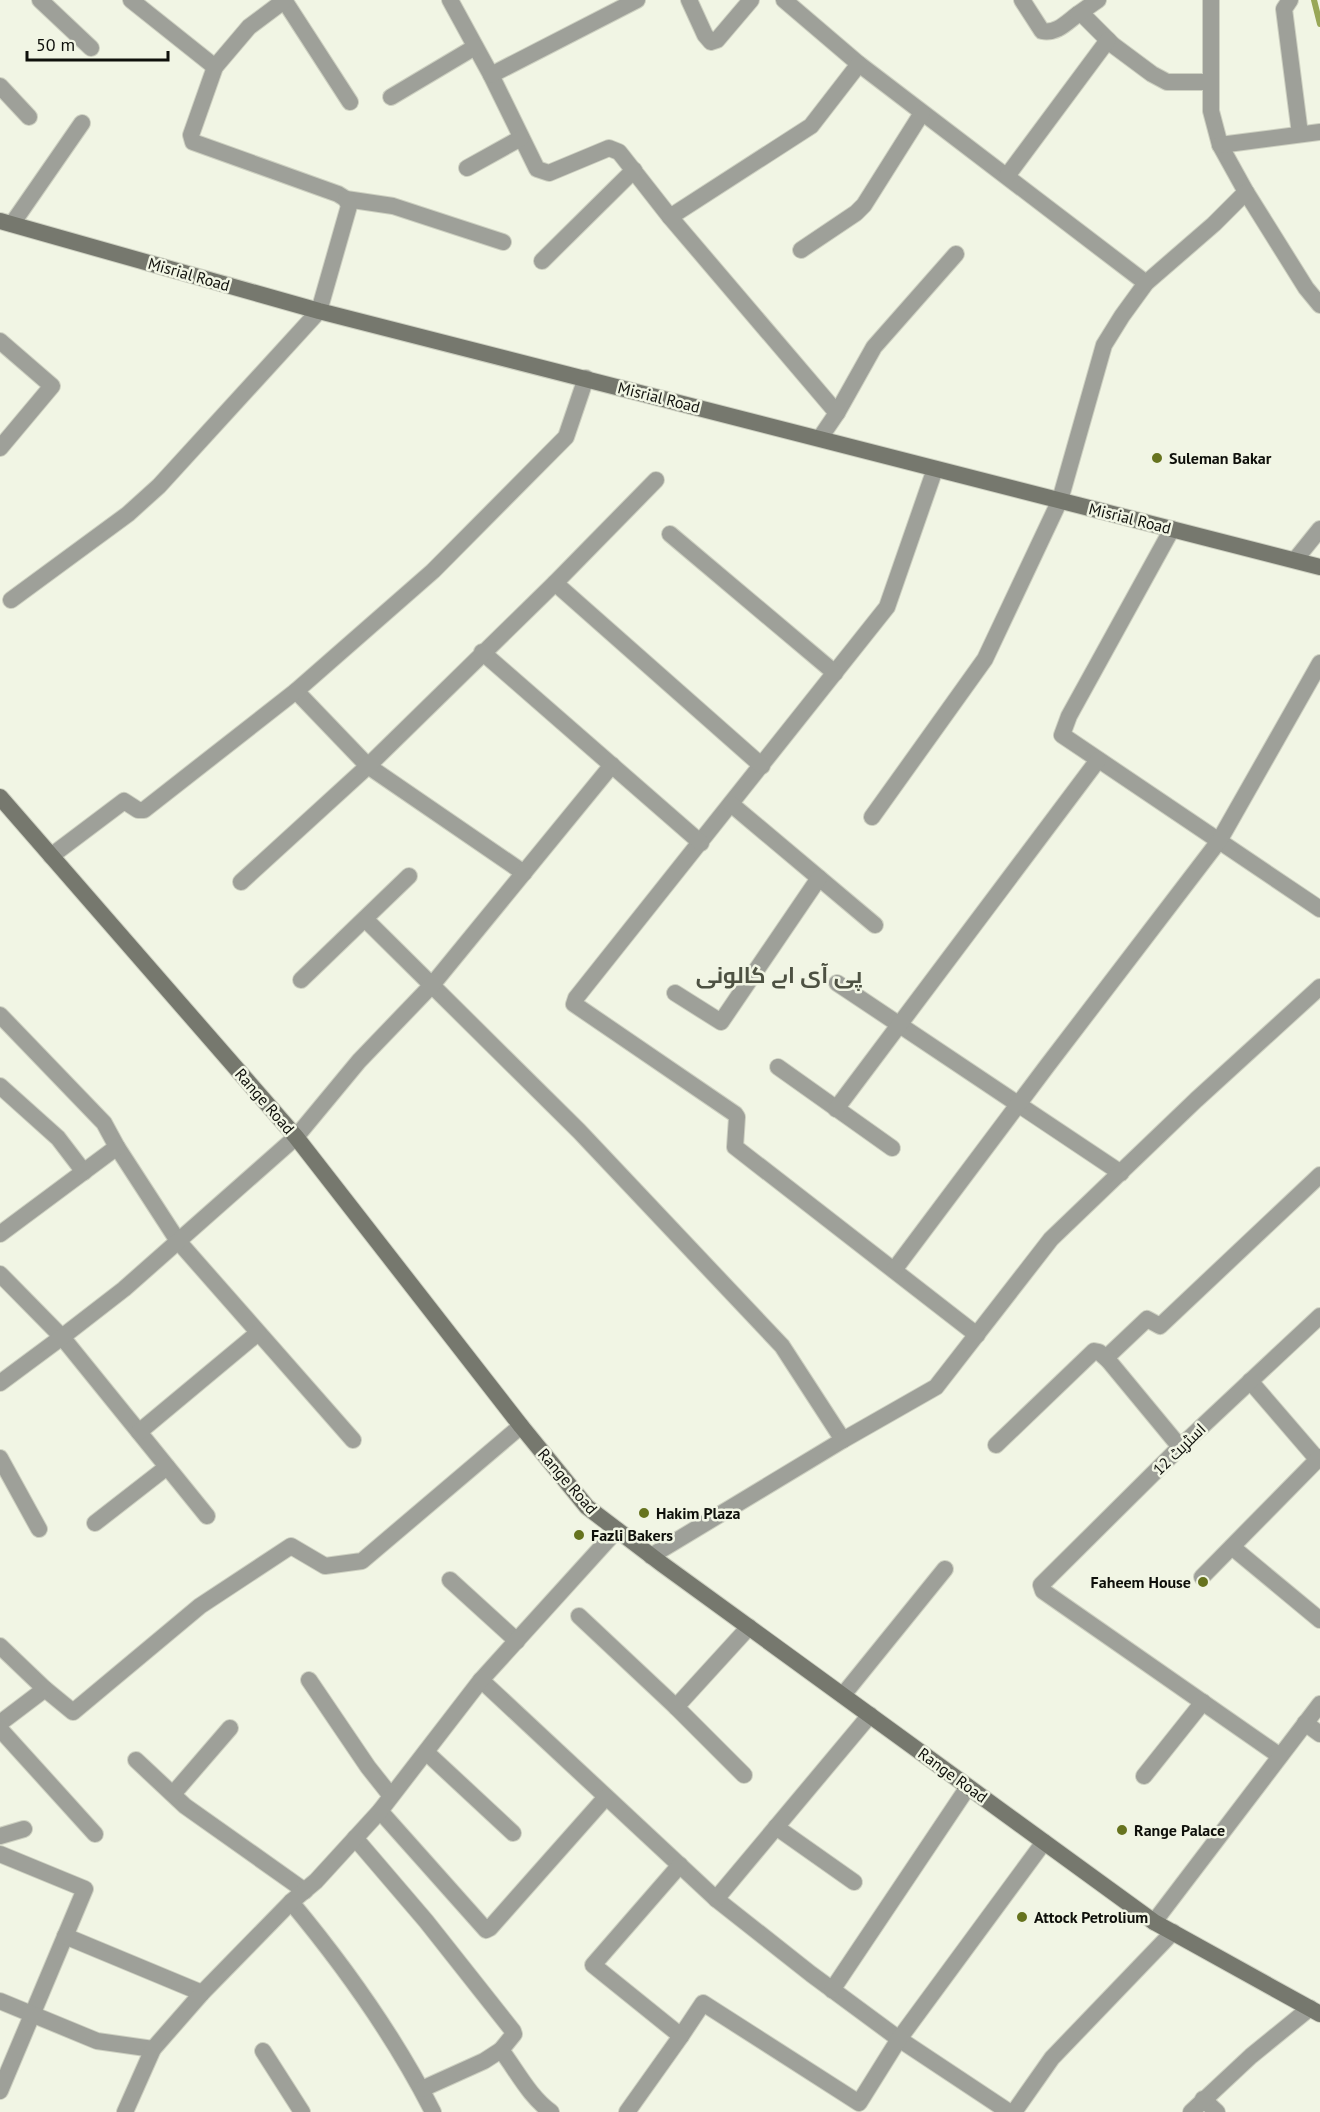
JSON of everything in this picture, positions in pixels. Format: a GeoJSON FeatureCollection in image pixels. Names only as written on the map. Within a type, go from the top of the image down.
{"type":"FeatureCollection","features":[{"type":"Feature","properties":{"kind":"main road","name":"Misrial Road"},"geometry":{"type":"LineString","coordinates":[[6,223],[319,311],[1320,567]]}},
{"type":"Feature","properties":{"kind":"main road","name":"Range Road"},"geometry":{"type":"LineString","coordinates":[[0,797],[296,1137],[587,1508],[1154,1922],[1315,2011]]}},
{"type":"Feature","properties":{"kind":"street"},"geometry":{"type":"LineString","coordinates":[[40,0],[91,48]]}},
{"type":"Feature","properties":{"kind":"street"},"geometry":{"type":"LineString","coordinates":[[130,0],[215,67]]}},
{"type":"Feature","properties":{"kind":"street"},"geometry":{"type":"LineString","coordinates":[[12,600],[128,514],[151,493],[319,311],[349,206],[338,194],[193,142],[191,135],[215,67],[249,27],[284,0],[350,102]]}},
{"type":"Feature","properties":{"kind":"street"},"geometry":{"type":"LineString","coordinates":[[450,0],[491,75],[537,169],[549,173],[609,148],[619,152],[670,217],[837,412]]}},
{"type":"Feature","properties":{"kind":"street"},"geometry":{"type":"LineString","coordinates":[[491,75],[637,0]]}},
{"type":"Feature","properties":{"kind":"street"},"geometry":{"type":"LineString","coordinates":[[689,0],[705,35],[711,42],[717,40],[752,0]]}},
{"type":"Feature","properties":{"kind":"street"},"geometry":{"type":"LineString","coordinates":[[784,0],[859,64],[1146,283]]}},
{"type":"Feature","properties":{"kind":"street"},"geometry":{"type":"LineString","coordinates":[[1022,0],[1042,31],[1049,33],[1056,31],[1098,0]]}},
{"type":"Feature","properties":{"kind":"street"},"geometry":{"type":"LineString","coordinates":[[1211,0],[1211,111],[1220,145],[1246,192],[1306,288],[1320,305]]}},
{"type":"Feature","properties":{"kind":"street"},"geometry":{"type":"LineString","coordinates":[[1290,0],[1284,9],[1300,134]]}},
{"type":"Feature","properties":{"kind":"street"},"geometry":{"type":"LineString","coordinates":[[1078,14],[1089,20],[1108,40],[1152,74],[1167,82],[1210,82]]}},
{"type":"Feature","properties":{"kind":"street"},"geometry":{"type":"LineString","coordinates":[[1007,177],[1108,40]]}},
{"type":"Feature","properties":{"kind":"street"},"geometry":{"type":"LineString","coordinates":[[391,97],[475,47]]}},
{"type":"Feature","properties":{"kind":"street"},"geometry":{"type":"LineString","coordinates":[[670,217],[811,126],[859,64]]}},
{"type":"Feature","properties":{"kind":"street"},"geometry":{"type":"LineString","coordinates":[[0,86],[29,117]]}},
{"type":"Feature","properties":{"kind":"street"},"geometry":{"type":"LineString","coordinates":[[801,250],[861,208],[922,112]]}},
{"type":"Feature","properties":{"kind":"street"},"geometry":{"type":"LineString","coordinates":[[6,223],[82,123]]}},
{"type":"Feature","properties":{"kind":"street"},"geometry":{"type":"LineString","coordinates":[[1220,145],[1320,132]]}},
{"type":"Feature","properties":{"kind":"street"},"geometry":{"type":"LineString","coordinates":[[467,168],[521,138]]}},
{"type":"Feature","properties":{"kind":"street"},"geometry":{"type":"LineString","coordinates":[[542,261],[634,170]]}},
{"type":"Feature","properties":{"kind":"street"},"geometry":{"type":"LineString","coordinates":[[872,817],[985,659],[1060,500],[1104,345],[1146,283],[1214,224],[1246,192]]}},
{"type":"Feature","properties":{"kind":"street"},"geometry":{"type":"LineString","coordinates":[[345,199],[393,206],[503,242]]}},
{"type":"Feature","properties":{"kind":"street"},"geometry":{"type":"LineString","coordinates":[[820,438],[874,348],[956,254]]}},
{"type":"Feature","properties":{"kind":"street"},"geometry":{"type":"LineString","coordinates":[[0,341],[52,386],[0,448]]}},
{"type":"Feature","properties":{"kind":"street"},"geometry":{"type":"LineString","coordinates":[[51,856],[124,801],[138,810],[144,810],[296,691],[433,571],[567,437],[586,378]]}},
{"type":"Feature","properties":{"kind":"street"},"geometry":{"type":"LineString","coordinates":[[935,469],[887,607],[576,998],[574,1004],[735,1114],[737,1117],[735,1147],[977,1335]]}},
{"type":"Feature","properties":{"kind":"street"},"geometry":{"type":"LineString","coordinates":[[241,882],[368,766],[555,583],[656,480]]}},
{"type":"Feature","properties":{"kind":"street"},"geometry":{"type":"LineString","coordinates":[[1172,529],[1069,716],[1062,735],[1320,909]]}},
{"type":"Feature","properties":{"kind":"street"},"geometry":{"type":"LineString","coordinates":[[1295,560],[1320,529]]}},
{"type":"Feature","properties":{"kind":"street"},"geometry":{"type":"LineString","coordinates":[[670,534],[835,673]]}},
{"type":"Feature","properties":{"kind":"street"},"geometry":{"type":"LineString","coordinates":[[555,583],[762,766]]}},
{"type":"Feature","properties":{"kind":"street"},"geometry":{"type":"LineString","coordinates":[[482,652],[701,843]]}},
{"type":"Feature","properties":{"kind":"street"},"geometry":{"type":"LineString","coordinates":[[894,1270],[1018,1103],[1219,842],[1320,663]]}},
{"type":"Feature","properties":{"kind":"street"},"geometry":{"type":"LineString","coordinates":[[296,691],[368,766],[524,873]]}},
{"type":"Feature","properties":{"kind":"street"},"geometry":{"type":"LineString","coordinates":[[836,1109],[1098,760]]}},
{"type":"Feature","properties":{"kind":"street"},"geometry":{"type":"LineString","coordinates":[[0,1383],[124,1289],[296,1137],[359,1061],[432,985],[612,765]]}},
{"type":"Feature","properties":{"kind":"street"},"geometry":{"type":"LineString","coordinates":[[731,804],[874,925]]}},
{"type":"Feature","properties":{"kind":"street"},"geometry":{"type":"LineString","coordinates":[[301,980],[409,876]]}},
{"type":"Feature","properties":{"kind":"street"},"geometry":{"type":"LineString","coordinates":[[675,993],[721,1022],[819,878]]}},
{"type":"Feature","properties":{"kind":"street"},"geometry":{"type":"LineString","coordinates":[[365,919],[579,1131],[782,1346],[843,1440]]}},
{"type":"Feature","properties":{"kind":"street"},"geometry":{"type":"LineString","coordinates":[[837,983],[1121,1173]]}},
{"type":"Feature","properties":{"kind":"street"},"geometry":{"type":"LineString","coordinates":[[651,1556],[843,1440],[936,1387],[1052,1239],[1196,1100],[1320,987]]}},
{"type":"Feature","properties":{"kind":"street"},"geometry":{"type":"LineString","coordinates":[[0,1015],[104,1123],[178,1241],[353,1440]]}},
{"type":"Feature","properties":{"kind":"street"},"geometry":{"type":"LineString","coordinates":[[778,1067],[892,1148]]}},
{"type":"Feature","properties":{"kind":"street"},"geometry":{"type":"LineString","coordinates":[[0,1086],[57,1138],[84,1172]]}},
{"type":"Feature","properties":{"kind":"street"},"geometry":{"type":"LineString","coordinates":[[0,1234],[117,1147]]}},
{"type":"Feature","properties":{"kind":"street"},"geometry":{"type":"LineString","coordinates":[[1108,1360],[1110,1354],[1146,1319],[1149,1318],[1158,1327],[1160,1326],[1320,1175]]}},
{"type":"Feature","properties":{"kind":"street"},"geometry":{"type":"LineString","coordinates":[[0,1274],[62,1337],[207,1516]]}},
{"type":"Feature","properties":{"kind":"street","name":"اسٹریٹ 12"},"geometry":{"type":"LineString","coordinates":[[1203,1702],[1042,1591],[1041,1585],[1180,1447],[1320,1316]]}},
{"type":"Feature","properties":{"kind":"street"},"geometry":{"type":"LineString","coordinates":[[139,1432],[258,1333]]}},
{"type":"Feature","properties":{"kind":"street"},"geometry":{"type":"LineString","coordinates":[[996,1445],[1094,1351],[1099,1352],[1108,1360],[1180,1447]]}},
{"type":"Feature","properties":{"kind":"street"},"geometry":{"type":"LineString","coordinates":[[1202,1577],[1319,1458],[1250,1382]]}},
{"type":"Feature","properties":{"kind":"street"},"geometry":{"type":"LineString","coordinates":[[0,1646],[45,1689],[74,1712],[200,1606],[291,1546],[326,1566],[362,1562],[521,1426]]}},
{"type":"Feature","properties":{"kind":"street"},"geometry":{"type":"LineString","coordinates":[[0,1458],[39,1529]]}},
{"type":"Feature","properties":{"kind":"street"},"geometry":{"type":"LineString","coordinates":[[95,1523],[167,1467]]}},
{"type":"Feature","properties":{"kind":"street"},"geometry":{"type":"LineString","coordinates":[[125,2112],[153,2049],[202,1993],[291,1902],[305,1891],[380,1811],[481,1680],[617,1530]]}},
{"type":"Feature","properties":{"kind":"street"},"geometry":{"type":"LineString","coordinates":[[1232,1547],[1320,1620]]}},
{"type":"Feature","properties":{"kind":"street"},"geometry":{"type":"LineString","coordinates":[[843,1695],[945,1569]]}},
{"type":"Feature","properties":{"kind":"street"},"geometry":{"type":"LineString","coordinates":[[450,1580],[517,1641]]}},
{"type":"Feature","properties":{"kind":"street"},"geometry":{"type":"LineString","coordinates":[[579,1616],[744,1775]]}},
{"type":"Feature","properties":{"kind":"street"},"geometry":{"type":"LineString","coordinates":[[676,1707],[749,1628]]}},
{"type":"Feature","properties":{"kind":"street"},"geometry":{"type":"LineString","coordinates":[[309,1680],[368,1767],[391,1796]]}},
{"type":"Feature","properties":{"kind":"street"},"geometry":{"type":"LineString","coordinates":[[481,1680],[716,1899],[899,2039],[1009,2112]]}},
{"type":"Feature","properties":{"kind":"street"},"geometry":{"type":"LineString","coordinates":[[0,1723],[45,1689]]}},
{"type":"Feature","properties":{"kind":"street"},"geometry":{"type":"LineString","coordinates":[[1144,1776],[1203,1702],[1280,1756]]}},
{"type":"Feature","properties":{"kind":"street"},"geometry":{"type":"LineString","coordinates":[[1154,1922],[1320,1704]]}},
{"type":"Feature","properties":{"kind":"street"},"geometry":{"type":"LineString","coordinates":[[716,1899],[870,1715]]}},
{"type":"Feature","properties":{"kind":"street"},"geometry":{"type":"LineString","coordinates":[[1305,1723],[1320,1734]]}},
{"type":"Feature","properties":{"kind":"street"},"geometry":{"type":"LineString","coordinates":[[173,1794],[230,1728]]}},
{"type":"Feature","properties":{"kind":"street"},"geometry":{"type":"LineString","coordinates":[[0,1729],[95,1834]]}},
{"type":"Feature","properties":{"kind":"street"},"geometry":{"type":"LineString","coordinates":[[426,1752],[513,1833]]}},
{"type":"Feature","properties":{"kind":"street"},"geometry":{"type":"LineString","coordinates":[[136,1760],[185,1806],[305,1891]]}},
{"type":"Feature","properties":{"kind":"street"},"geometry":{"type":"LineString","coordinates":[[832,1990],[968,1787]]}},
{"type":"Feature","properties":{"kind":"street"},"geometry":{"type":"LineString","coordinates":[[380,1811],[486,1930],[606,1797]]}},
{"type":"Feature","properties":{"kind":"street"},"geometry":{"type":"LineString","coordinates":[[776,1827],[854,1882]]}},
{"type":"Feature","properties":{"kind":"street"},"geometry":{"type":"LineString","coordinates":[[0,1836],[24,1829]]}},
{"type":"Feature","properties":{"kind":"street"},"geometry":{"type":"LineString","coordinates":[[355,1838],[426,1921],[514,2034],[501,2050],[484,2061],[422,2089]]}},
{"type":"Feature","properties":{"kind":"street"},"geometry":{"type":"LineString","coordinates":[[627,2112],[703,2003],[859,2103],[899,2039],[1044,1842]]}},
{"type":"Feature","properties":{"kind":"street"},"geometry":{"type":"LineString","coordinates":[[0,1854],[85,1889],[0,2091]]}},
{"type":"Feature","properties":{"kind":"street"},"geometry":{"type":"LineString","coordinates":[[680,1865],[593,1965],[681,2036]]}},
{"type":"Feature","properties":{"kind":"street"},"geometry":{"type":"LineString","coordinates":[[291,1902],[330,1948],[422,2089],[433,2112]]}},
{"type":"Feature","properties":{"kind":"street"},"geometry":{"type":"LineString","coordinates":[[1014,2112],[1052,2058],[1173,1932]]}},
{"type":"Feature","properties":{"kind":"street"},"geometry":{"type":"LineString","coordinates":[[65,1936],[202,1993]]}},
{"type":"Feature","properties":{"kind":"street"},"geometry":{"type":"LineString","coordinates":[[0,2001],[97,2041],[153,2049]]}},
{"type":"Feature","properties":{"kind":"street"},"geometry":{"type":"LineString","coordinates":[[1191,2112],[1251,2056],[1315,2011]]}},
{"type":"Feature","properties":{"kind":"street"},"geometry":{"type":"LineString","coordinates":[[501,2050],[524,2085],[551,2112]]}},
{"type":"Feature","properties":{"kind":"street"},"geometry":{"type":"LineString","coordinates":[[263,2051],[302,2112]]}},
{"type":"Feature","properties":{"kind":"street"},"geometry":{"type":"LineString","coordinates":[[1203,2099],[1216,2112]]}},
{"type":"Feature","properties":{"kind":"waterway"},"geometry":{"type":"LineString","coordinates":[[1314,0],[1320,24]]}},
{"type":"Feature","properties":{"kind":"place","name":"Suleman Bakar"},"geometry":{"type":"Point","coordinates":[1157,458]}},
{"type":"Feature","properties":{"kind":"place","name":"Hakim Plaza"},"geometry":{"type":"Point","coordinates":[644,1513]}},
{"type":"Feature","properties":{"kind":"place","name":"Fazli Bakers"},"geometry":{"type":"Point","coordinates":[579,1535]}},
{"type":"Feature","properties":{"kind":"place","name":"Faheem House"},"geometry":{"type":"Point","coordinates":[1203,1582]}},
{"type":"Feature","properties":{"kind":"place","name":"Range Palace"},"geometry":{"type":"Point","coordinates":[1122,1830]}},
{"type":"Feature","properties":{"kind":"place","name":"Attock Petrolium"},"geometry":{"type":"Point","coordinates":[1022,1917]}},
{"type":"Feature","properties":{"kind":"district","name":"پی آی اے کالونی"},"geometry":{"type":"Point","coordinates":[779,975]}}]}
